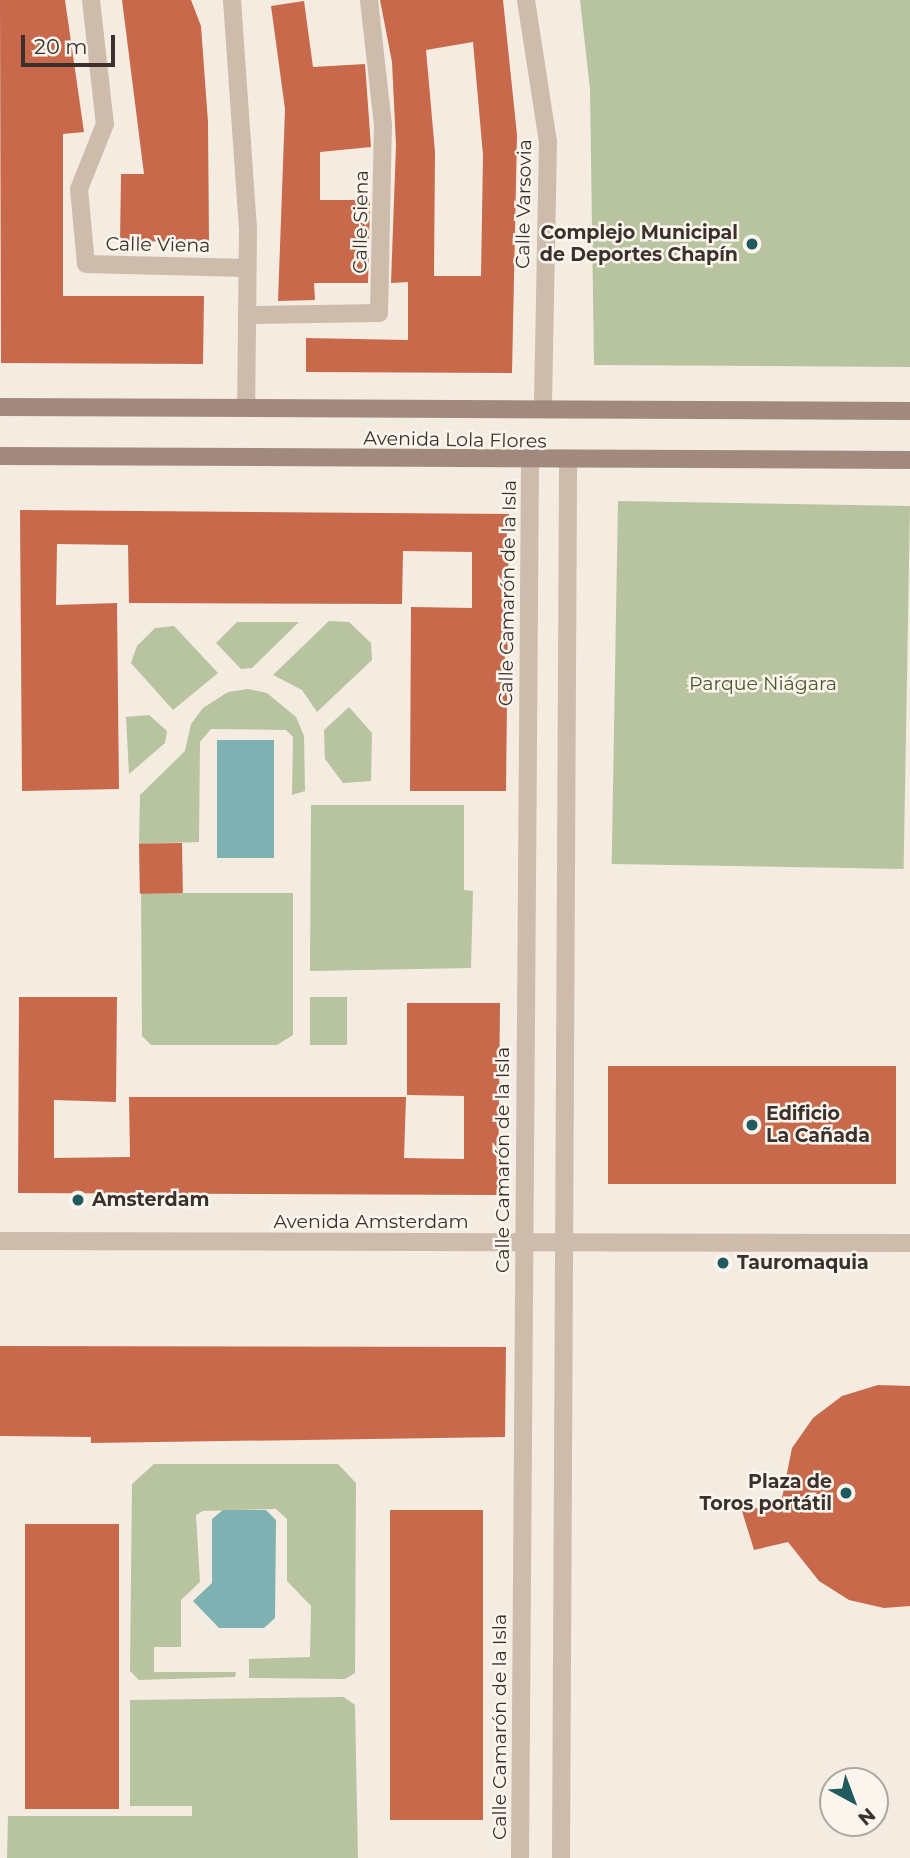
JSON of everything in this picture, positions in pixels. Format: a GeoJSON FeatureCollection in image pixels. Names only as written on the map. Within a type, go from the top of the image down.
{"type":"FeatureCollection","features":[{"type":"Feature","properties":{"kind":"main road","name":"Avenida Lola Flores"},"geometry":{"type":"LineString","coordinates":[[0,407],[910,411]]}},
{"type":"Feature","properties":{"kind":"main road","name":"Avenida Lola Flores"},"geometry":{"type":"LineString","coordinates":[[0,457],[568,463],[910,460]]}},
{"type":"Feature","properties":{"kind":"street","name":"Calle Viena"},"geometry":{"type":"LineString","coordinates":[[91,0],[105,124],[79,189],[86,264],[247,268]]}},
{"type":"Feature","properties":{"kind":"street"},"geometry":{"type":"LineString","coordinates":[[232,0],[244,114],[246,407]]}},
{"type":"Feature","properties":{"kind":"street","name":"Calle Siena"},"geometry":{"type":"LineString","coordinates":[[247,314],[380,313],[383,125],[369,0]]}},
{"type":"Feature","properties":{"kind":"street","name":"Calle Varsovia"},"geometry":{"type":"LineString","coordinates":[[526,0],[548,142],[543,409]]}},
{"type":"Feature","properties":{"kind":"street","name":"Calle Camarón de la Isla"},"geometry":{"type":"LineString","coordinates":[[520,1858],[530,462]]}},
{"type":"Feature","properties":{"kind":"street"},"geometry":{"type":"LineString","coordinates":[[561,1858],[568,463]]}},
{"type":"Feature","properties":{"kind":"street","name":"Avenida Amsterdam"},"geometry":{"type":"LineString","coordinates":[[0,1241],[910,1243]]}},
{"type":"Feature","properties":{"kind":"green space","name":"Complejo Municipal de Deportes Chapín"},"geometry":{"type":"Polygon","coordinates":[[[580,0],[910,0],[910,367],[594,365],[590,89],[580,0]]]}},
{"type":"Feature","properties":{"kind":"green space","name":"Parque Niágara"},"geometry":{"type":"Polygon","coordinates":[[[618,501],[910,506],[904,869],[612,864],[618,501]]]}},
{"type":"Feature","properties":{"kind":"green space"},"geometry":{"type":"Polygon","coordinates":[[[329,621],[349,622],[371,643],[372,660],[317,712],[302,690],[273,675],[329,621]]]}},
{"type":"Feature","properties":{"kind":"green space"},"geometry":{"type":"Polygon","coordinates":[[[237,622],[299,622],[252,668],[241,669],[216,643],[237,622]]]}},
{"type":"Feature","properties":{"kind":"green space"},"geometry":{"type":"Polygon","coordinates":[[[174,626],[218,673],[173,710],[131,663],[137,646],[155,628],[174,626]]]}},
{"type":"Feature","properties":{"kind":"green space"},"geometry":{"type":"Polygon","coordinates":[[[248,689],[267,693],[296,717],[304,736],[305,791],[292,795],[293,737],[286,730],[211,729],[200,742],[199,842],[139,844],[140,795],[185,751],[191,724],[203,708],[228,692],[248,689]]]}},
{"type":"Feature","properties":{"kind":"green space"},"geometry":{"type":"Polygon","coordinates":[[[349,707],[372,733],[371,781],[343,783],[325,759],[324,730],[349,707]]]}},
{"type":"Feature","properties":{"kind":"green space"},"geometry":{"type":"Polygon","coordinates":[[[149,715],[167,731],[165,743],[129,774],[126,717],[149,715]]]}},
{"type":"Feature","properties":{"kind":"green space"},"geometry":{"type":"Polygon","coordinates":[[[311,805],[464,805],[464,890],[473,891],[471,968],[310,971],[311,805]]]}},
{"type":"Feature","properties":{"kind":"green space"},"geometry":{"type":"Polygon","coordinates":[[[141,893],[293,893],[293,1035],[277,1045],[151,1045],[142,1036],[141,893]]]}},
{"type":"Feature","properties":{"kind":"green space"},"geometry":{"type":"Polygon","coordinates":[[[310,997],[347,997],[347,1045],[310,1045],[310,997]]]}},
{"type":"Feature","properties":{"kind":"green space"},"geometry":{"type":"Polygon","coordinates":[[[154,1464],[338,1464],[356,1483],[355,1673],[345,1679],[249,1678],[249,1659],[310,1657],[311,1606],[287,1581],[287,1519],[276,1509],[203,1511],[196,1515],[200,1582],[181,1600],[181,1647],[154,1647],[154,1672],[236,1672],[235,1677],[139,1680],[130,1671],[132,1484],[154,1464]]]}},
{"type":"Feature","properties":{"kind":"green space"},"geometry":{"type":"Polygon","coordinates":[[[344,1697],[355,1705],[358,1858],[7,1858],[8,1816],[192,1816],[192,1806],[130,1806],[130,1700],[344,1697]]]}},
{"type":"Feature","properties":{"kind":"water"},"geometry":{"type":"Polygon","coordinates":[[[217,740],[274,740],[274,858],[217,858],[217,740]]]}},
{"type":"Feature","properties":{"kind":"water"},"geometry":{"type":"Polygon","coordinates":[[[223,1510],[266,1510],[276,1520],[275,1618],[264,1628],[219,1628],[193,1601],[212,1583],[212,1519],[223,1510]]]}},
{"type":"Feature","properties":{"kind":"building"},"geometry":{"type":"Polygon","coordinates":[[[0,0],[65,0],[84,132],[63,134],[63,296],[204,296],[203,364],[1,363],[0,0]]]}},
{"type":"Feature","properties":{"kind":"building"},"geometry":{"type":"Polygon","coordinates":[[[122,0],[191,0],[201,26],[208,122],[209,242],[120,241],[121,174],[144,174],[122,0]]]}},
{"type":"Feature","properties":{"kind":"building"},"geometry":{"type":"Polygon","coordinates":[[[380,0],[503,0],[517,135],[512,373],[306,372],[306,338],[408,340],[408,282],[391,283],[396,145],[392,62],[380,0]],[[473,42],[426,50],[435,152],[434,276],[481,276],[483,155],[473,42]]]}},
{"type":"Feature","properties":{"kind":"building"},"geometry":{"type":"Polygon","coordinates":[[[304,1],[313,67],[365,64],[371,147],[320,152],[320,200],[370,200],[368,283],[314,283],[315,300],[278,301],[285,109],[271,6],[304,1]]]}},
{"type":"Feature","properties":{"kind":"building"},"geometry":{"type":"Polygon","coordinates":[[[20,510],[509,514],[506,791],[410,791],[411,607],[472,608],[472,552],[403,551],[402,604],[129,603],[128,545],[57,544],[56,605],[117,603],[119,789],[22,791],[20,510]]]}},
{"type":"Feature","properties":{"kind":"building"},"geometry":{"type":"Polygon","coordinates":[[[182,843],[183,893],[140,894],[139,844],[182,843]]]}},
{"type":"Feature","properties":{"kind":"building"},"geometry":{"type":"Polygon","coordinates":[[[19,997],[117,997],[116,1102],[54,1100],[54,1158],[130,1157],[129,1097],[406,1097],[404,1158],[464,1159],[464,1096],[407,1095],[407,1003],[500,1003],[498,1195],[18,1193],[19,997]]]}},
{"type":"Feature","properties":{"kind":"building","name":"Edificio La Cañada"},"geometry":{"type":"Polygon","coordinates":[[[608,1066],[896,1066],[896,1184],[608,1184],[608,1066]]]}},
{"type":"Feature","properties":{"kind":"building"},"geometry":{"type":"Polygon","coordinates":[[[0,1346],[506,1347],[505,1437],[91,1443],[91,1437],[0,1436],[0,1346]]]}},
{"type":"Feature","properties":{"kind":"building","name":"Plaza de Toros portátil"},"geometry":{"type":"Polygon","coordinates":[[[878,1385],[910,1386],[910,1606],[884,1608],[849,1600],[819,1581],[788,1542],[754,1550],[742,1511],[781,1503],[792,1448],[813,1418],[842,1396],[878,1385]]]}},
{"type":"Feature","properties":{"kind":"building"},"geometry":{"type":"Polygon","coordinates":[[[390,1510],[483,1510],[483,1820],[390,1820],[390,1510]]]}},
{"type":"Feature","properties":{"kind":"building"},"geometry":{"type":"Polygon","coordinates":[[[25,1524],[119,1524],[119,1809],[25,1809],[25,1524]]]}},
{"type":"Feature","properties":{"kind":"place","name":"Complejo Municipal de Deportes Chapín"},"geometry":{"type":"Point","coordinates":[752,244]}},
{"type":"Feature","properties":{"kind":"place","name":"Edificio La Cañada"},"geometry":{"type":"Point","coordinates":[752,1125]}},
{"type":"Feature","properties":{"kind":"place","name":"Amsterdam"},"geometry":{"type":"Point","coordinates":[78,1200]}},
{"type":"Feature","properties":{"kind":"place","name":"Tauromaquia"},"geometry":{"type":"Point","coordinates":[723,1263]}},
{"type":"Feature","properties":{"kind":"place","name":"Plaza de Toros portátil"},"geometry":{"type":"Point","coordinates":[846,1493]}}]}
